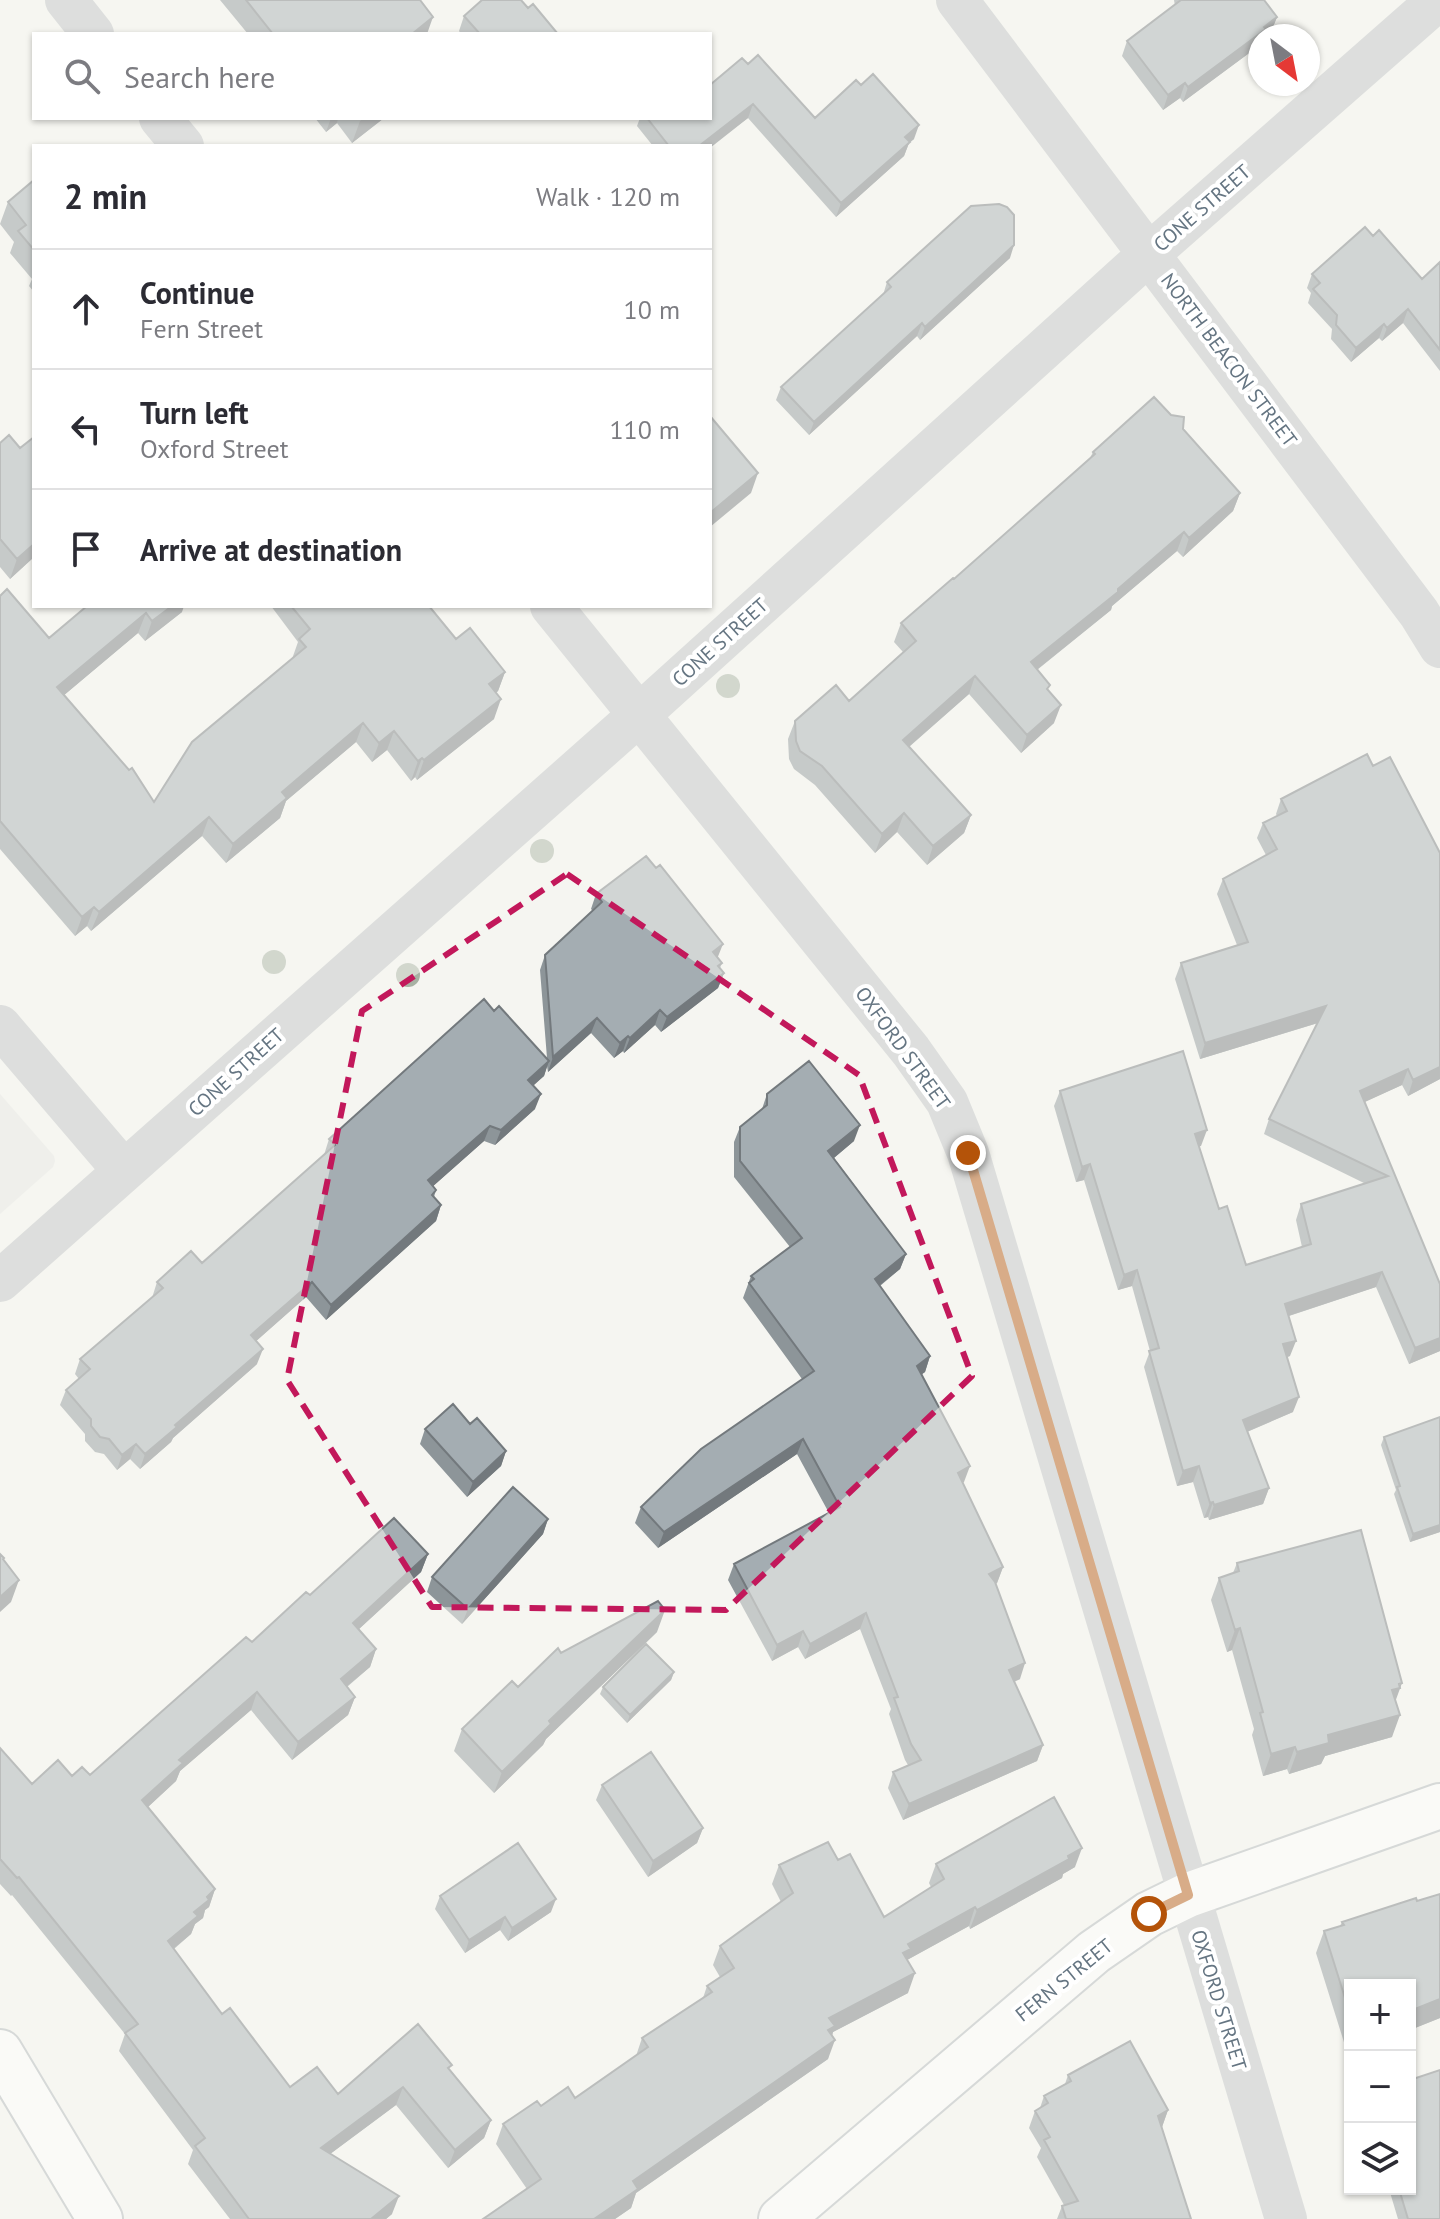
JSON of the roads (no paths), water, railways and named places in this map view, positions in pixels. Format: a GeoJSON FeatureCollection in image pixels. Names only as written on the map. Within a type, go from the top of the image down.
{"type":"FeatureCollection","features":[{"type":"Feature","properties":{"kind":"street"},"geometry":{"type":"LineString","coordinates":[[66,0],[91,32]]}},
{"type":"Feature","properties":{"kind":"street","name":"NORTH BEACON STREET"},"geometry":{"type":"LineString","coordinates":[[957,0],[1419,613],[1440,647]]}},
{"type":"Feature","properties":{"kind":"street","name":"CONE STREET"},"geometry":{"type":"LineString","coordinates":[[0,1281],[639,715],[1149,254],[1438,0]]}},
{"type":"Feature","properties":{"kind":"street"},"geometry":{"type":"LineString","coordinates":[[162,120],[181,144]]}},
{"type":"Feature","properties":{"kind":"street","name":"OXFORD STREET"},"geometry":{"type":"LineString","coordinates":[[553,608],[911,1051],[947,1102],[968,1153],[1286,2219]]}},
{"type":"Feature","properties":{"kind":"street"},"geometry":{"type":"LineString","coordinates":[[0,1026],[124,1171]]}},
{"type":"Feature","properties":{"kind":"street","name":"FERN STREET"},"geometry":{"type":"LineString","coordinates":[[781,2219],[1094,1952],[1149,1914],[1188,1895],[1440,1806]]}},
{"type":"Feature","properties":{"kind":"street"},"geometry":{"type":"LineString","coordinates":[[0,2052],[100,2219]]}}]}
